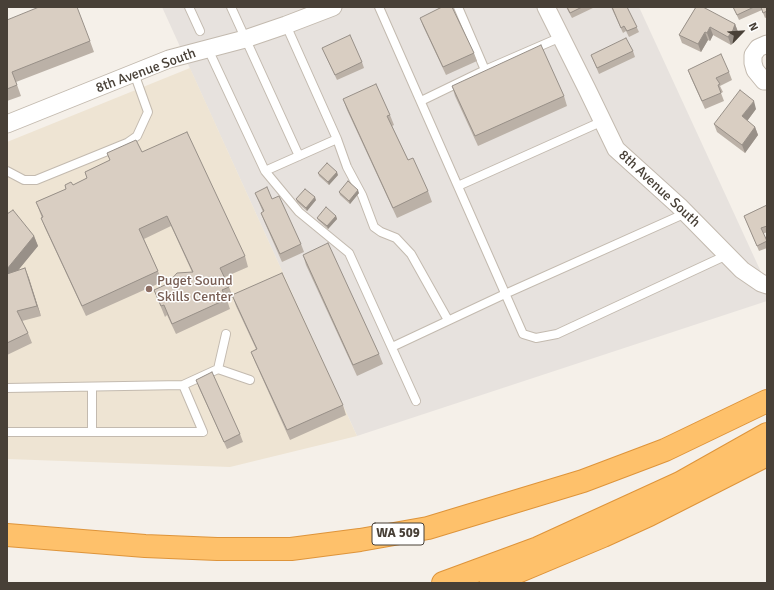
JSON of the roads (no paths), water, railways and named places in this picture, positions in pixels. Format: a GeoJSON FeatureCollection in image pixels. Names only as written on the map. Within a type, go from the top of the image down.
{"type":"FeatureCollection","features":[{"type":"Feature","properties":{"kind":"highway","name":"WA 509"},"geometry":{"type":"LineString","coordinates":[[7,535],[145,546],[217,549],[291,549],[360,540],[428,528],[583,481],[665,450],[767,402]]}},
{"type":"Feature","properties":{"kind":"highway"},"geometry":{"type":"LineString","coordinates":[[443,583],[538,548],[680,483],[767,434]]}},
{"type":"Feature","properties":{"kind":"highway"},"geometry":{"type":"LineString","coordinates":[[491,583],[596,540],[649,515],[767,454]]}},
{"type":"Feature","properties":{"kind":"street","name":"8th Avenue South"},"geometry":{"type":"LineString","coordinates":[[7,124],[169,59],[208,49],[286,25],[333,7]]}},
{"type":"Feature","properties":{"kind":"street","name":"8th Avenue South"},"geometry":{"type":"LineString","coordinates":[[546,7],[616,149],[686,213],[742,270],[762,284],[767,285]]}},
{"type":"Feature","properties":{"kind":"street"},"geometry":{"type":"LineString","coordinates":[[767,44],[758,48],[753,54],[753,63],[764,81],[767,81]]}},
{"type":"Feature","properties":{"kind":"lane"},"geometry":{"type":"LineString","coordinates":[[189,7],[200,31]]}},
{"type":"Feature","properties":{"kind":"lane"},"geometry":{"type":"LineString","coordinates":[[231,7],[299,156]]}},
{"type":"Feature","properties":{"kind":"lane"},"geometry":{"type":"LineString","coordinates":[[379,7],[523,334],[536,338],[557,334],[727,256]]}},
{"type":"Feature","properties":{"kind":"lane"},"geometry":{"type":"LineString","coordinates":[[458,7],[486,70]]}},
{"type":"Feature","properties":{"kind":"lane"},"geometry":{"type":"LineString","coordinates":[[286,25],[337,139],[347,167],[362,196],[374,227],[381,232],[396,238],[411,254],[448,320]]}},
{"type":"Feature","properties":{"kind":"lane"},"geometry":{"type":"LineString","coordinates":[[421,100],[561,37]]}},
{"type":"Feature","properties":{"kind":"lane"},"geometry":{"type":"LineString","coordinates":[[208,49],[265,171],[299,212],[349,253],[416,401]]}},
{"type":"Feature","properties":{"kind":"lane"},"geometry":{"type":"LineString","coordinates":[[7,171],[24,180],[36,180],[127,143],[137,136],[148,112],[134,73]]}},
{"type":"Feature","properties":{"kind":"lane"},"geometry":{"type":"LineString","coordinates":[[458,186],[603,122]]}},
{"type":"Feature","properties":{"kind":"lane"},"geometry":{"type":"LineString","coordinates":[[265,171],[337,139]]}},
{"type":"Feature","properties":{"kind":"lane"},"geometry":{"type":"LineString","coordinates":[[392,347],[505,294],[686,213]]}},
{"type":"Feature","properties":{"kind":"lane"},"geometry":{"type":"LineString","coordinates":[[218,369],[226,334]]}},
{"type":"Feature","properties":{"kind":"lane"},"geometry":{"type":"LineString","coordinates":[[7,388],[182,385],[218,369],[250,380]]}},
{"type":"Feature","properties":{"kind":"lane"},"geometry":{"type":"LineString","coordinates":[[7,432],[203,432],[182,385]]}},
{"type":"Feature","properties":{"kind":"lane"},"geometry":{"type":"LineString","coordinates":[[92,387],[92,432]]}},
{"type":"Feature","properties":{"kind":"place","name":"Puget Sound Skills Center"},"geometry":{"type":"Point","coordinates":[149,289]}}]}
